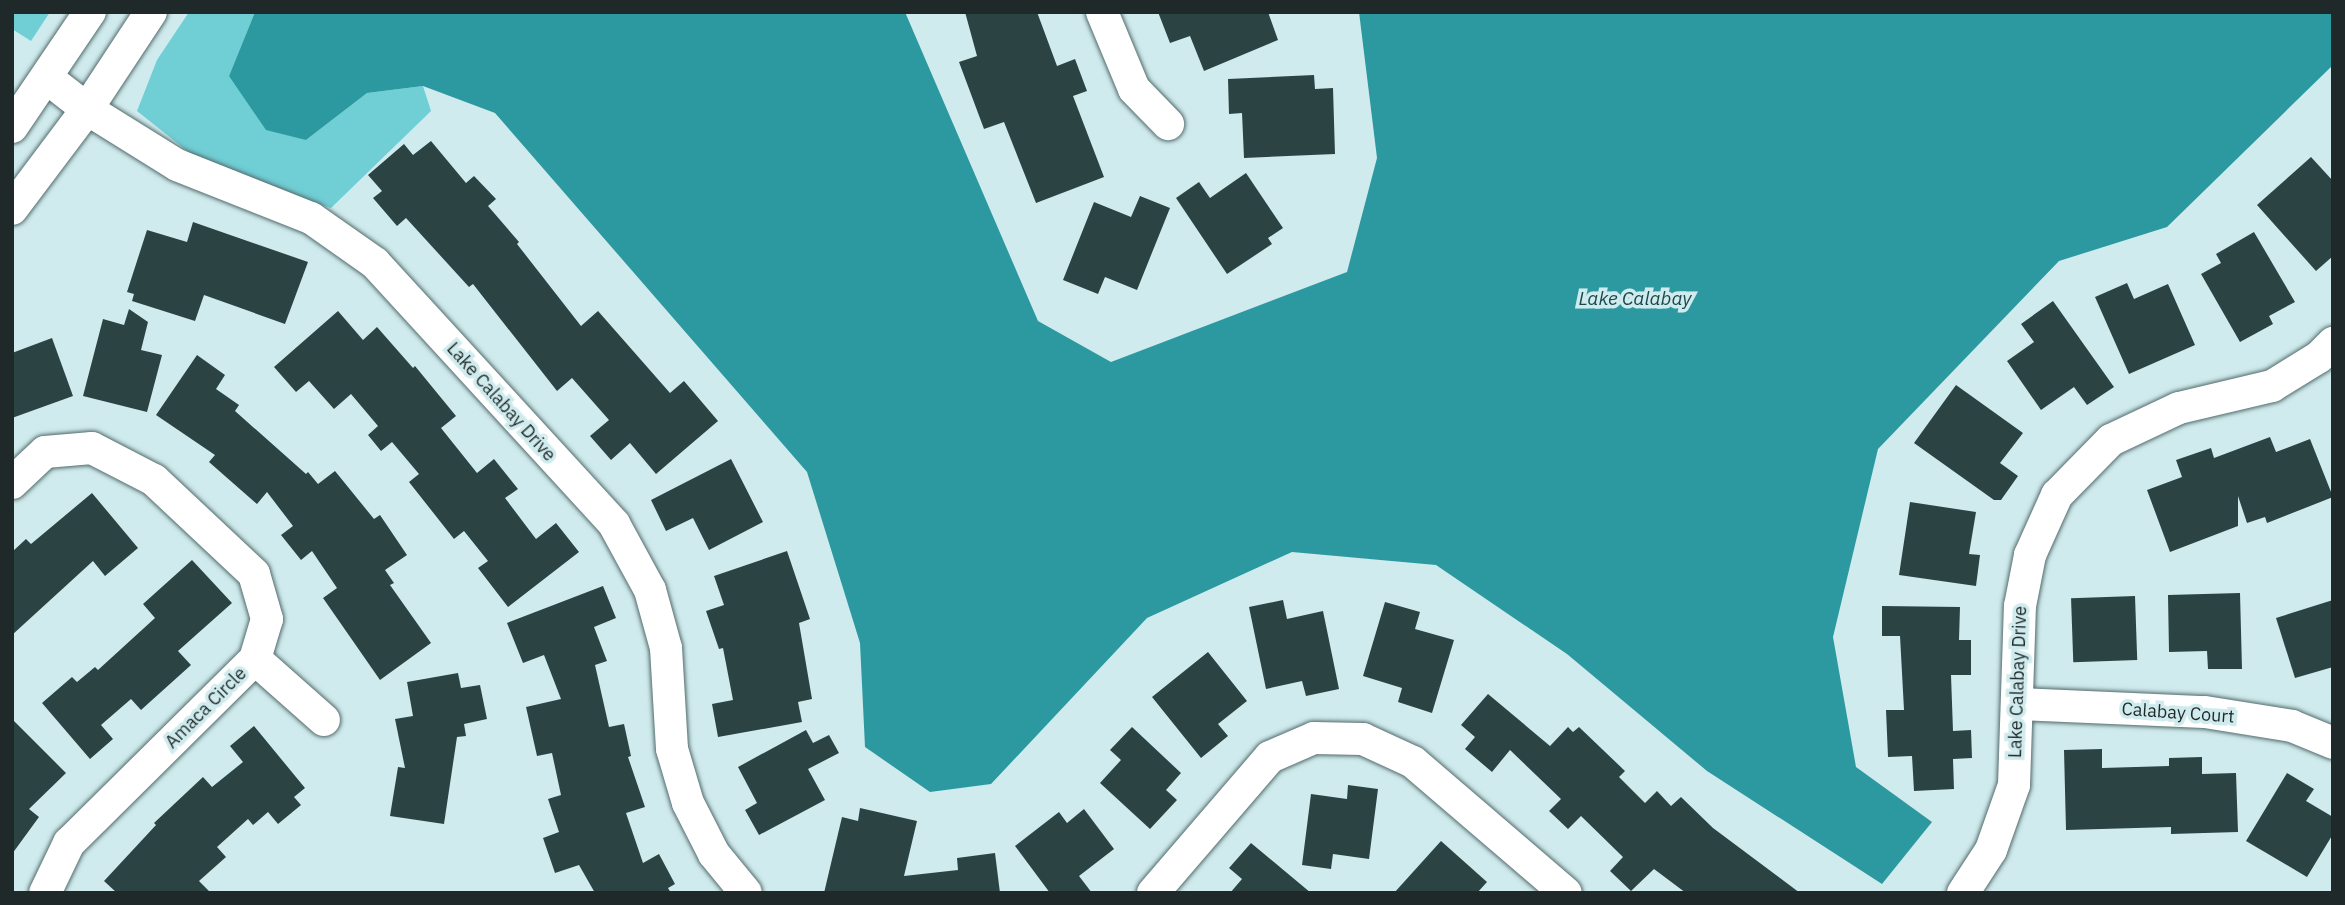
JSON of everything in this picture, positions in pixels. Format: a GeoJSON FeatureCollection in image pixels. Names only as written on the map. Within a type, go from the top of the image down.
{"type":"FeatureCollection","features":[{"type":"Feature","properties":{"kind":"street"},"geometry":{"type":"LineString","coordinates":[[12,127],[90,12]]}},
{"type":"Feature","properties":{"kind":"street"},"geometry":{"type":"LineString","coordinates":[[12,209],[87,109],[151,12]]}},
{"type":"Feature","properties":{"kind":"street"},"geometry":{"type":"LineString","coordinates":[[1102,12],[1134,89],[1168,124]]}},
{"type":"Feature","properties":{"kind":"street","name":"Lake Calabay Drive"},"geometry":{"type":"LineString","coordinates":[[47,78],[87,109],[177,165],[311,218],[375,263],[614,524],[650,590],[666,649],[672,748],[688,803],[714,854],[746,893]]}},
{"type":"Feature","properties":{"kind":"street","name":"Lake Calabay Drive"},"geometry":{"type":"LineString","coordinates":[[1963,893],[1991,850],[2014,785],[2019,704],[2020,606],[2030,555],[2057,495],[2111,440],[2179,408],[2272,386],[2319,357],[2333,343]]}},
{"type":"Feature","properties":{"kind":"street","name":"Amaca Circle"},"geometry":{"type":"LineString","coordinates":[[12,483],[45,452],[92,448],[153,480],[254,574],[267,619],[255,659],[69,843],[45,893]]}},
{"type":"Feature","properties":{"kind":"street"},"geometry":{"type":"LineString","coordinates":[[255,659],[324,720]]}},
{"type":"Feature","properties":{"kind":"street","name":"Calabay Court"},"geometry":{"type":"LineString","coordinates":[[2019,704],[2205,712],[2292,726],[2333,743]]}},
{"type":"Feature","properties":{"kind":"street"},"geometry":{"type":"LineString","coordinates":[[1153,893],[1270,757],[1314,738],[1363,739],[1413,762],[1554,889]]}},
{"type":"Feature","properties":{"kind":"shaded area"},"geometry":{"type":"Polygon","coordinates":[[[12,12],[50,12],[31,41],[12,29],[12,12]]]}},
{"type":"Feature","properties":{"kind":"shaded area"},"geometry":{"type":"Polygon","coordinates":[[[189,12],[255,12],[229,76],[306,140],[367,93],[423,86],[431,111],[331,208],[254,183],[191,154],[137,111],[157,60],[189,12]]]}},
{"type":"Feature","properties":{"kind":"water","name":"Lake Calabay"},"geometry":{"type":"Polygon","coordinates":[[[255,12],[905,12],[1038,321],[1111,362],[1347,272],[1377,158],[1359,12],[2333,12],[2333,65],[2167,227],[2059,261],[1878,449],[1833,637],[1856,767],[1932,822],[1882,884],[1707,771],[1567,654],[1436,565],[1292,552],[1147,618],[991,784],[930,792],[865,747],[860,643],[807,472],[495,113],[423,86],[367,93],[306,140],[266,130],[229,76],[255,12]]]}},
{"type":"Feature","properties":{"kind":"building"},"geometry":{"type":"Polygon","coordinates":[[[965,12],[1037,12],[1057,66],[1075,59],[1087,91],[1073,96],[1104,177],[1036,203],[1004,122],[984,129],[959,62],[977,56],[965,12]]]}},
{"type":"Feature","properties":{"kind":"building"},"geometry":{"type":"Polygon","coordinates":[[[1158,12],[1268,12],[1278,40],[1204,71],[1190,36],[1170,43],[1158,12]]]}},
{"type":"Feature","properties":{"kind":"building"},"geometry":{"type":"Polygon","coordinates":[[[1314,75],[1315,89],[1333,88],[1335,154],[1244,158],[1242,113],[1229,114],[1228,79],[1314,75]]]}},
{"type":"Feature","properties":{"kind":"building"},"geometry":{"type":"Polygon","coordinates":[[[431,141],[466,183],[474,176],[496,199],[488,206],[519,242],[517,244],[581,326],[598,311],[670,393],[684,381],[718,421],[656,474],[630,443],[611,460],[590,436],[609,420],[572,378],[557,391],[473,284],[469,287],[406,218],[397,226],[373,198],[382,191],[368,175],[404,144],[413,155],[431,141]]]}},
{"type":"Feature","properties":{"kind":"building"},"geometry":{"type":"Polygon","coordinates":[[[2311,157],[2333,181],[2333,256],[2316,271],[2257,205],[2311,157]]]}},
{"type":"Feature","properties":{"kind":"building"},"geometry":{"type":"Polygon","coordinates":[[[1246,173],[1283,228],[1268,238],[1272,244],[1227,274],[1176,198],[1199,182],[1210,198],[1246,173]]]}},
{"type":"Feature","properties":{"kind":"building"},"geometry":{"type":"Polygon","coordinates":[[[1140,196],[1170,208],[1137,290],[1105,277],[1098,294],[1063,280],[1094,202],[1131,217],[1140,196]]]}},
{"type":"Feature","properties":{"kind":"building"},"geometry":{"type":"Polygon","coordinates":[[[193,222],[308,262],[285,324],[204,295],[195,321],[132,301],[134,294],[127,292],[147,230],[187,242],[193,222]]]}},
{"type":"Feature","properties":{"kind":"building"},"geometry":{"type":"Polygon","coordinates":[[[2254,232],[2295,302],[2269,316],[2273,324],[2240,342],[2201,274],[2221,263],[2216,254],[2254,232]]]}},
{"type":"Feature","properties":{"kind":"building"},"geometry":{"type":"Polygon","coordinates":[[[2127,283],[2134,299],[2168,284],[2195,345],[2129,374],[2095,297],[2127,283]]]}},
{"type":"Feature","properties":{"kind":"building"},"geometry":{"type":"Polygon","coordinates":[[[2053,301],[2114,387],[2087,405],[2074,387],[2041,410],[2007,361],[2034,342],[2021,324],[2053,301]]]}},
{"type":"Feature","properties":{"kind":"building"},"geometry":{"type":"Polygon","coordinates":[[[129,309],[148,322],[141,350],[162,355],[147,412],[83,396],[103,319],[124,325],[129,309]]]}},
{"type":"Feature","properties":{"kind":"building"},"geometry":{"type":"Polygon","coordinates":[[[338,311],[363,340],[377,327],[413,368],[415,366],[456,416],[441,428],[477,473],[494,459],[518,489],[505,498],[536,539],[556,523],[579,552],[508,607],[478,568],[488,561],[464,531],[454,539],[409,482],[419,474],[392,442],[381,451],[368,435],[378,426],[351,394],[334,409],[309,381],[296,392],[274,367],[338,311]]]}},
{"type":"Feature","properties":{"kind":"building"},"geometry":{"type":"Polygon","coordinates":[[[52,338],[73,396],[12,418],[12,353],[52,338]]]}},
{"type":"Feature","properties":{"kind":"building"},"geometry":{"type":"Polygon","coordinates":[[[197,355],[225,375],[216,389],[239,405],[235,411],[306,474],[308,472],[318,484],[335,471],[374,519],[380,515],[407,555],[385,570],[394,583],[390,585],[431,643],[380,680],[323,598],[337,588],[312,551],[301,560],[281,535],[293,526],[267,492],[257,504],[209,462],[215,455],[156,415],[197,355]]]}},
{"type":"Feature","properties":{"kind":"building"},"geometry":{"type":"Polygon","coordinates":[[[1956,385],[2023,433],[2000,463],[2018,476],[2001,500],[1994,500],[1914,443],[1956,385]]]}},
{"type":"Feature","properties":{"kind":"building"},"geometry":{"type":"Polygon","coordinates":[[[2270,437],[2276,452],[2310,439],[2333,497],[2267,523],[2265,517],[2247,523],[2238,496],[2238,526],[2170,552],[2147,490],[2182,477],[2176,460],[2211,448],[2214,458],[2270,437]]]}},
{"type":"Feature","properties":{"kind":"building"},"geometry":{"type":"Polygon","coordinates":[[[731,459],[763,522],[709,550],[693,518],[666,531],[651,500],[731,459]]]}},
{"type":"Feature","properties":{"kind":"building"},"geometry":{"type":"Polygon","coordinates":[[[92,493],[138,548],[105,576],[93,561],[12,635],[12,552],[26,539],[31,544],[92,493]]]}},
{"type":"Feature","properties":{"kind":"building"},"geometry":{"type":"Polygon","coordinates":[[[1910,502],[1976,512],[1969,554],[1980,555],[1976,586],[1899,575],[1910,502]]]}},
{"type":"Feature","properties":{"kind":"building"},"geometry":{"type":"Polygon","coordinates":[[[787,551],[810,619],[799,623],[812,699],[798,702],[802,722],[718,737],[712,704],[733,700],[723,648],[719,649],[706,611],[724,605],[714,576],[787,551]]]}},
{"type":"Feature","properties":{"kind":"building"},"geometry":{"type":"Polygon","coordinates":[[[192,560],[232,603],[178,651],[191,665],[141,710],[131,699],[101,725],[113,739],[90,759],[42,703],[72,677],[77,682],[95,667],[98,670],[155,618],[143,604],[192,560]]]}},
{"type":"Feature","properties":{"kind":"building"},"geometry":{"type":"Polygon","coordinates":[[[603,586],[616,618],[594,627],[607,661],[595,665],[609,727],[624,724],[631,756],[628,757],[645,807],[626,813],[643,863],[659,854],[675,884],[668,888],[671,893],[595,893],[579,865],[555,873],[543,838],[559,832],[548,799],[561,795],[552,753],[537,756],[526,707],[561,699],[544,655],[523,663],[507,623],[603,586]]]}},
{"type":"Feature","properties":{"kind":"building"},"geometry":{"type":"Polygon","coordinates":[[[2240,593],[2242,669],[2208,669],[2207,651],[2169,652],[2168,595],[2240,593]]]}},
{"type":"Feature","properties":{"kind":"building"},"geometry":{"type":"Polygon","coordinates":[[[2135,596],[2137,660],[2073,662],[2071,598],[2135,596]]]}},
{"type":"Feature","properties":{"kind":"building"},"geometry":{"type":"Polygon","coordinates":[[[1283,600],[1287,619],[1323,611],[1339,689],[1306,696],[1302,681],[1266,689],[1249,607],[1283,600]]]}},
{"type":"Feature","properties":{"kind":"building"},"geometry":{"type":"Polygon","coordinates":[[[2333,600],[2333,667],[2295,678],[2276,618],[2333,600]]]}},
{"type":"Feature","properties":{"kind":"building"},"geometry":{"type":"Polygon","coordinates":[[[1385,602],[1420,612],[1415,629],[1454,640],[1432,713],[1398,702],[1402,688],[1363,676],[1385,602]]]}},
{"type":"Feature","properties":{"kind":"building"},"geometry":{"type":"Polygon","coordinates":[[[1882,606],[1960,607],[1959,640],[1971,640],[1971,675],[1951,675],[1953,731],[1971,730],[1972,758],[1953,759],[1954,789],[1914,791],[1912,756],[1888,757],[1886,710],[1904,710],[1900,636],[1882,636],[1882,606]]]}},
{"type":"Feature","properties":{"kind":"building"},"geometry":{"type":"Polygon","coordinates":[[[1208,652],[1247,701],[1218,724],[1228,736],[1201,758],[1152,697],[1208,652]]]}},
{"type":"Feature","properties":{"kind":"building"},"geometry":{"type":"Polygon","coordinates":[[[458,673],[461,688],[480,685],[487,719],[464,724],[466,736],[457,737],[444,824],[390,816],[398,767],[405,768],[395,719],[413,716],[407,682],[458,673]]]}},
{"type":"Feature","properties":{"kind":"building"},"geometry":{"type":"Polygon","coordinates":[[[1488,694],[1550,746],[1568,727],[1573,732],[1579,727],[1625,771],[1619,777],[1645,803],[1657,791],[1671,806],[1681,797],[1713,828],[1800,893],[1686,893],[1654,869],[1631,891],[1610,871],[1623,857],[1581,816],[1568,829],[1549,811],[1561,799],[1510,750],[1492,772],[1465,749],[1475,737],[1461,725],[1488,694]]]}},
{"type":"Feature","properties":{"kind":"building"},"geometry":{"type":"Polygon","coordinates":[[[12,719],[66,773],[29,809],[39,817],[12,854],[12,719]]]}},
{"type":"Feature","properties":{"kind":"building"},"geometry":{"type":"Polygon","coordinates":[[[254,726],[305,788],[294,797],[301,805],[278,824],[268,812],[253,825],[248,819],[217,847],[226,857],[199,881],[211,893],[117,893],[104,881],[156,825],[154,823],[203,777],[212,787],[243,762],[230,746],[254,726]]]}},
{"type":"Feature","properties":{"kind":"building"},"geometry":{"type":"Polygon","coordinates":[[[1132,727],[1181,773],[1166,790],[1177,800],[1150,829],[1100,783],[1121,760],[1110,750],[1132,727]]]}},
{"type":"Feature","properties":{"kind":"building"},"geometry":{"type":"Polygon","coordinates":[[[806,730],[813,743],[829,735],[839,753],[808,769],[825,800],[759,835],[745,810],[757,803],[738,767],[806,730]]]}},
{"type":"Feature","properties":{"kind":"building"},"geometry":{"type":"Polygon","coordinates":[[[2102,749],[2102,768],[2169,766],[2169,758],[2202,757],[2202,774],[2236,773],[2238,832],[2171,834],[2171,827],[2066,830],[2064,750],[2102,749]]]}},
{"type":"Feature","properties":{"kind":"building"},"geometry":{"type":"Polygon","coordinates":[[[2287,773],[2314,789],[2306,801],[2333,817],[2333,834],[2307,877],[2246,841],[2287,773]]]}},
{"type":"Feature","properties":{"kind":"building"},"geometry":{"type":"Polygon","coordinates":[[[1348,785],[1378,789],[1369,859],[1333,854],[1331,869],[1302,865],[1311,794],[1347,799],[1348,785]]]}},
{"type":"Feature","properties":{"kind":"building"},"geometry":{"type":"Polygon","coordinates":[[[860,808],[917,821],[904,876],[958,870],[957,858],[995,853],[1000,893],[824,893],[842,817],[858,821],[860,808]]]}},
{"type":"Feature","properties":{"kind":"building"},"geometry":{"type":"Polygon","coordinates":[[[1084,809],[1114,849],[1079,876],[1092,893],[1050,893],[1015,846],[1059,812],[1067,823],[1084,809]]]}},
{"type":"Feature","properties":{"kind":"building"},"geometry":{"type":"Polygon","coordinates":[[[1441,841],[1487,882],[1477,893],[1394,893],[1441,841]]]}},
{"type":"Feature","properties":{"kind":"building"},"geometry":{"type":"Polygon","coordinates":[[[1251,843],[1311,893],[1230,893],[1242,879],[1229,868],[1251,843]]]}}]}
